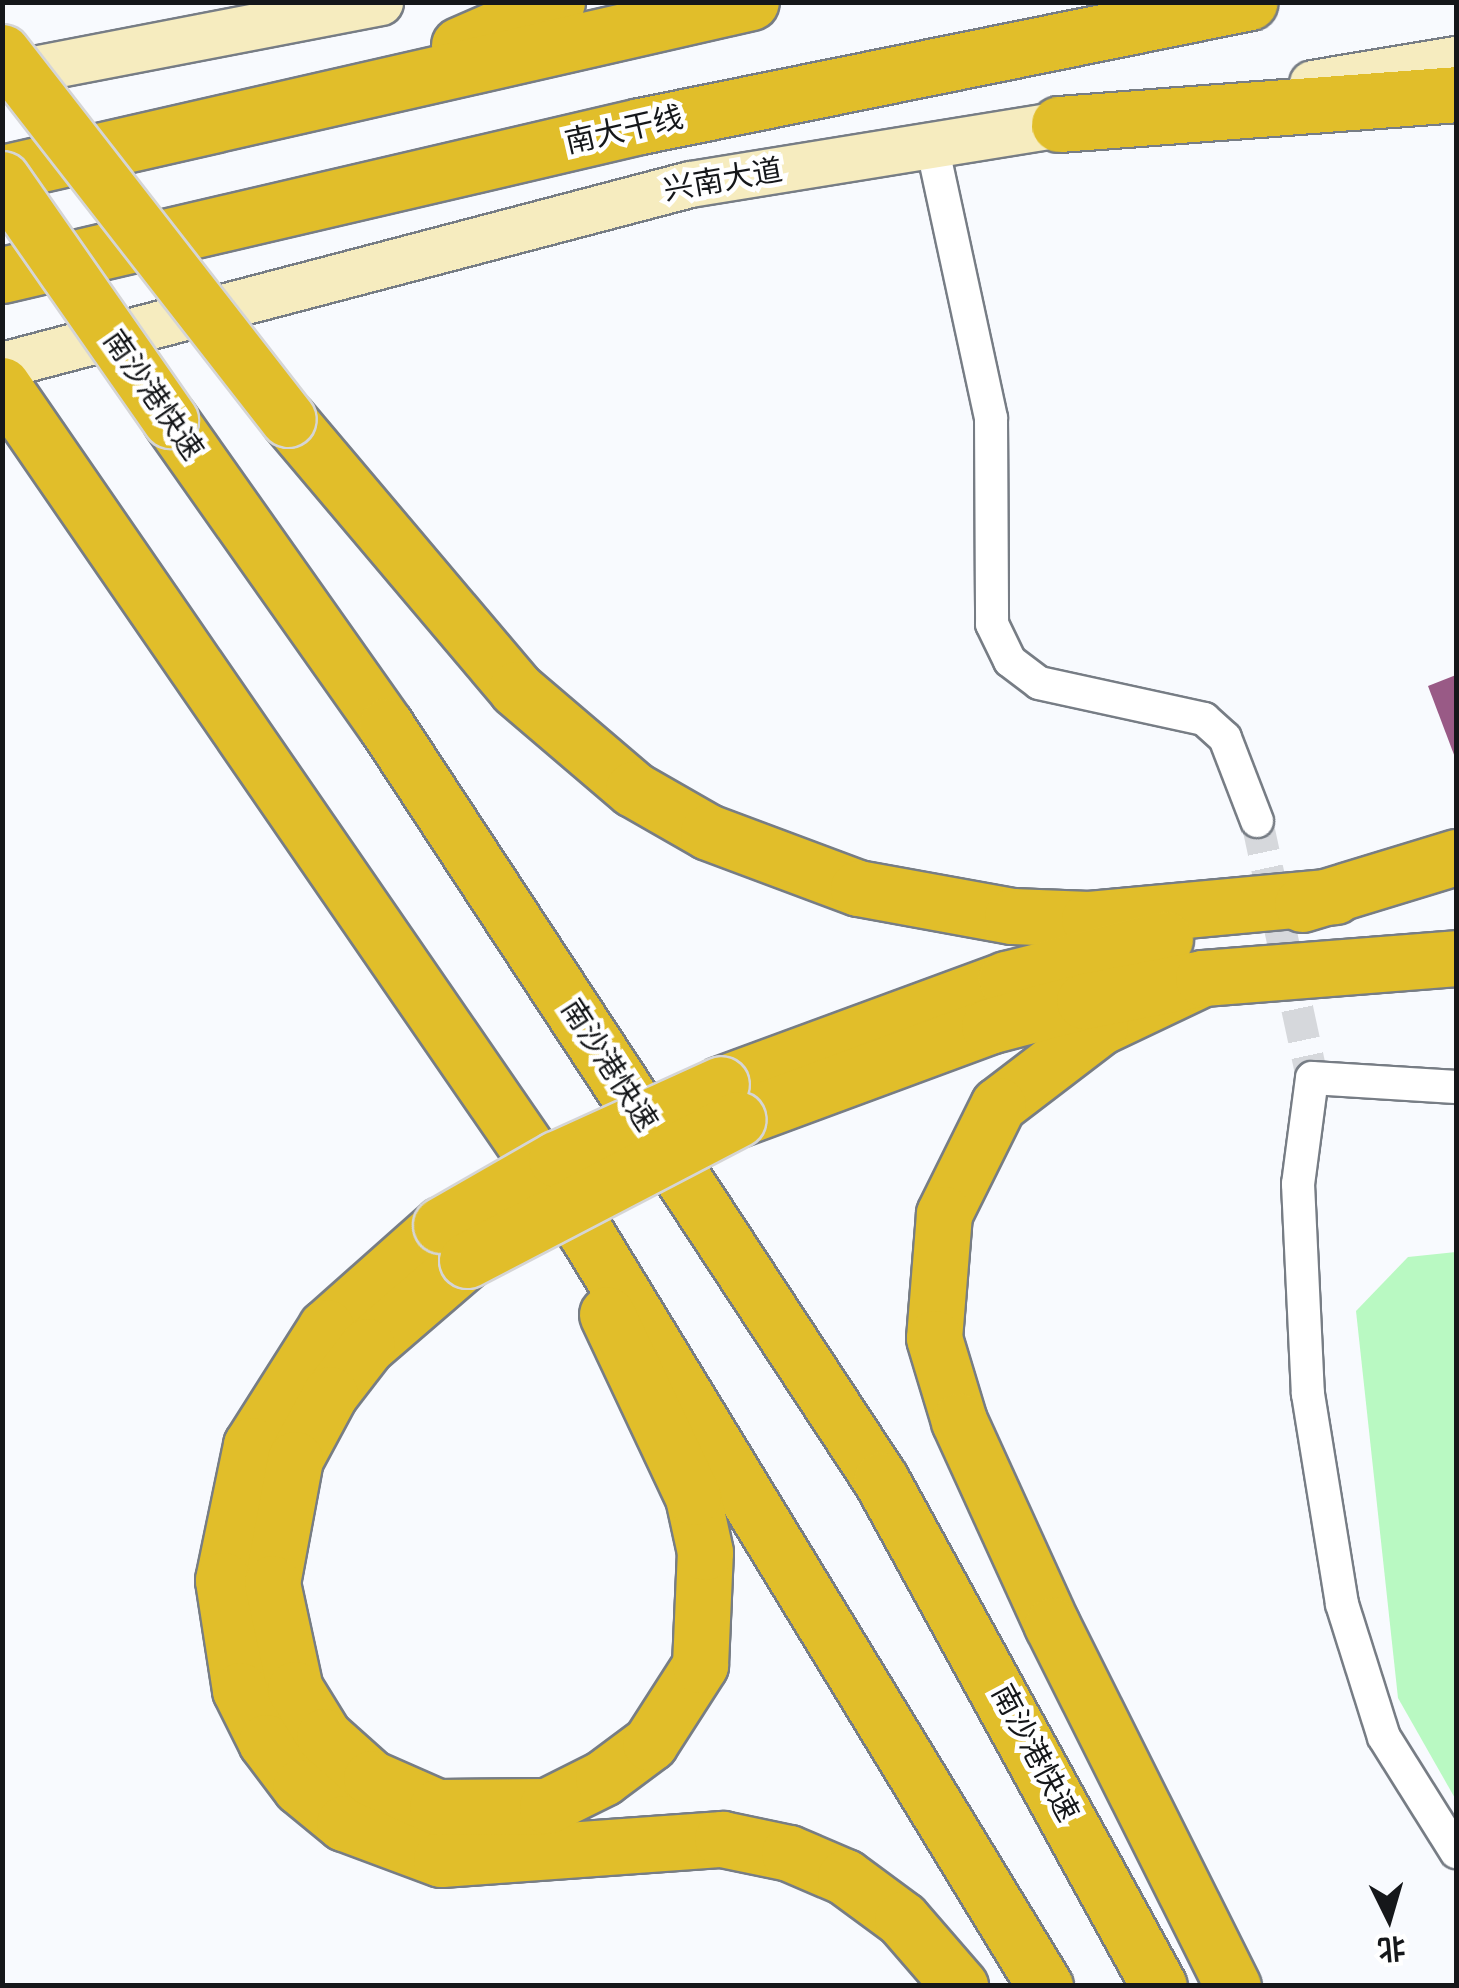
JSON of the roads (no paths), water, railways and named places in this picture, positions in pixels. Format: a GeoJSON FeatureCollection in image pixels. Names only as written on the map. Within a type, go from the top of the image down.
{"type":"FeatureCollection","features":[{"type":"Feature","properties":{"kind":"highway"},"geometry":{"type":"LineString","coordinates":[[338,98],[557,2]]}},
{"type":"Feature","properties":{"kind":"highway"},"geometry":{"type":"LineString","coordinates":[[2,176],[752,2]]}},
{"type":"Feature","properties":{"kind":"highway","name":"南大干线"},"geometry":{"type":"LineString","coordinates":[[2,276],[640,126],[1250,2]]}},
{"type":"Feature","properties":{"kind":"highway"},"geometry":{"type":"LineString","coordinates":[[2,52],[288,419],[516,689],[633,789],[708,832],[858,888],[1012,916],[1088,919],[1335,896]]}},
{"type":"Feature","properties":{"kind":"highway"},"geometry":{"type":"LineString","coordinates":[[1059,124],[1456,94]]}},
{"type":"Feature","properties":{"kind":"highway","name":"南沙港快速"},"geometry":{"type":"LineString","coordinates":[[2,176],[386,726],[774,1316],[989,1668],[1159,1986]]}},
{"type":"Feature","properties":{"kind":"highway"},"geometry":{"type":"LineString","coordinates":[[2,385],[586,1233],[873,1693],[1046,1986]]}},
{"type":"Feature","properties":{"kind":"highway"},"geometry":{"type":"LineString","coordinates":[[960,1986],[902,1919],[845,1877],[789,1854],[722,1839],[554,1855],[441,1859],[344,1823],[266,1742],[229,1636],[223,1580],[251,1444],[326,1327],[454,1243],[730,1102],[1006,979],[1335,896],[1456,857]]}},
{"type":"Feature","properties":{"kind":"highway"},"geometry":{"type":"LineString","coordinates":[[730,1102],[989,1026],[1203,978],[1456,958]]}},
{"type":"Feature","properties":{"kind":"highway"},"geometry":{"type":"LineString","coordinates":[[1203,978],[1100,1027],[1036,1072],[998,1105],[970,1149],[933,1275],[934,1338],[960,1421],[1234,1986]]}},
{"type":"Feature","properties":{"kind":"highway"},"geometry":{"type":"LineString","coordinates":[[454,1243],[366,1346],[295,1458],[276,1531],[278,1638],[324,1736],[370,1778],[437,1807],[547,1806],[650,1743],[700,1665],[706,1620],[693,1497],[638,1393],[586,1233]]}},
{"type":"Feature","properties":{"kind":"main road"},"geometry":{"type":"LineString","coordinates":[[2,75],[378,3]]}},
{"type":"Feature","properties":{"kind":"main road","name":"兴南大道"},"geometry":{"type":"LineString","coordinates":[[2,366],[336,282],[517,225],[932,144],[1456,59]]}},
{"type":"Feature","properties":{"kind":"street"},"geometry":{"type":"LineString","coordinates":[[932,144],[991,418],[992,624],[1010,661],[1039,683],[1204,719],[1226,738],[1257,821]]}},
{"type":"Feature","properties":{"kind":"street"},"geometry":{"type":"LineString","coordinates":[[1456,1087],[1312,1078],[1298,1184],[1308,1394],[1342,1604],[1384,1737],[1456,1852]]}},
{"type":"Feature","properties":{"kind":"tunnel"},"geometry":{"type":"LineString","coordinates":[[1257,821],[1312,1078]]}}]}
